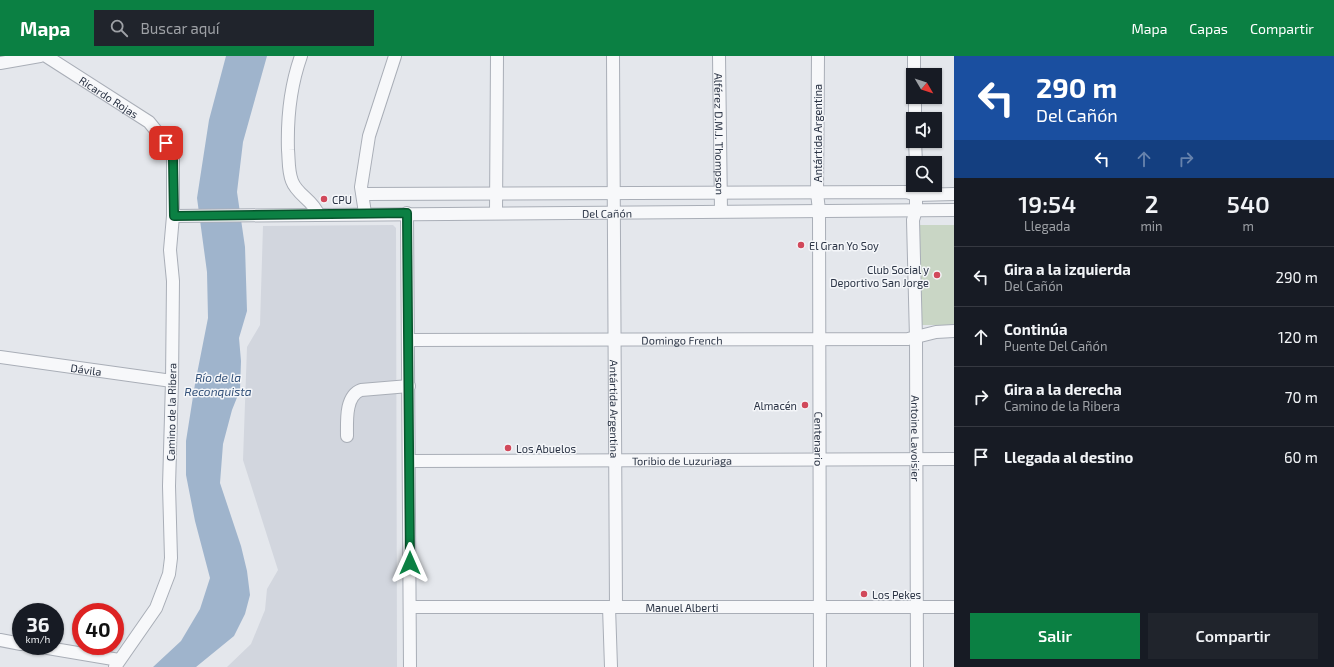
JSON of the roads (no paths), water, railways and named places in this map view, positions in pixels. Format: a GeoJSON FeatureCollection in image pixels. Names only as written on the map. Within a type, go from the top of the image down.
{"type":"FeatureCollection","features":[{"type":"Feature","properties":{"kind":"street"},"geometry":{"type":"LineString","coordinates":[[0,63],[40,56]]}},
{"type":"Feature","properties":{"kind":"street","name":"Ricardo Rojas"},"geometry":{"type":"LineString","coordinates":[[46,56],[149,122],[166,143]]}},
{"type":"Feature","properties":{"kind":"street"},"geometry":{"type":"LineString","coordinates":[[301,56],[294,76],[290,98],[288,135],[289,169],[292,182],[297,189],[316,206],[318,214]]}},
{"type":"Feature","properties":{"kind":"street"},"geometry":{"type":"LineString","coordinates":[[365,213],[361,187],[368,136],[395,56]]}},
{"type":"Feature","properties":{"kind":"street"},"geometry":{"type":"LineString","coordinates":[[496,56],[496,212]]}},
{"type":"Feature","properties":{"kind":"street","name":"Antártida Argentina"},"geometry":{"type":"LineString","coordinates":[[611,667],[616,460],[613,56]]}},
{"type":"Feature","properties":{"kind":"street","name":"Alférez D.M.J. Thompson"},"geometry":{"type":"LineString","coordinates":[[719,56],[721,211]]}},
{"type":"Feature","properties":{"kind":"street","name":"Antártida Argentina"},"geometry":{"type":"LineString","coordinates":[[818,56],[817,193],[819,210]]}},
{"type":"Feature","properties":{"kind":"street"},"geometry":{"type":"LineString","coordinates":[[914,56],[914,68]]}},
{"type":"Feature","properties":{"kind":"street","name":"Camino de la Ribera"},"geometry":{"type":"LineString","coordinates":[[117,663],[156,608],[169,574],[172,558],[169,486],[173,281],[170,250],[174,216],[173,159],[166,143]]}},
{"type":"Feature","properties":{"kind":"street","name":"Del Cañón"},"geometry":{"type":"LineString","coordinates":[[363,194],[907,192]]}},
{"type":"Feature","properties":{"kind":"street"},"geometry":{"type":"LineString","coordinates":[[916,192],[916,210]]}},
{"type":"Feature","properties":{"kind":"street","name":"Del Cañón"},"geometry":{"type":"LineString","coordinates":[[935,192],[954,194]]}},
{"type":"Feature","properties":{"kind":"street","name":"Centenario"},"geometry":{"type":"LineString","coordinates":[[819,210],[818,338],[820,667]]}},
{"type":"Feature","properties":{"kind":"street","name":"Antoine Lavoisier"},"geometry":{"type":"LineString","coordinates":[[916,210],[913,220],[916,338],[917,667]]}},
{"type":"Feature","properties":{"kind":"street","name":"Del Cañón"},"geometry":{"type":"LineString","coordinates":[[174,216],[365,213],[954,210]]}},
{"type":"Feature","properties":{"kind":"street"},"geometry":{"type":"LineString","coordinates":[[407,213],[410,667]]}},
{"type":"Feature","properties":{"kind":"street","name":"Domingo French"},"geometry":{"type":"LineString","coordinates":[[409,340],[916,338],[936,332],[954,331]]}},
{"type":"Feature","properties":{"kind":"street","name":"Dávila"},"geometry":{"type":"LineString","coordinates":[[0,357],[172,381]]}},
{"type":"Feature","properties":{"kind":"street"},"geometry":{"type":"LineString","coordinates":[[347,436],[348,414],[354,392],[361,390],[409,386]]}},
{"type":"Feature","properties":{"kind":"street","name":"Toribio de Luzuriaga"},"geometry":{"type":"LineString","coordinates":[[409,461],[954,459]]}},
{"type":"Feature","properties":{"kind":"street","name":"Manuel Alberti"},"geometry":{"type":"LineString","coordinates":[[410,607],[954,607]]}},
{"type":"Feature","properties":{"kind":"street"},"geometry":{"type":"LineString","coordinates":[[0,640],[12,642]]}},
{"type":"Feature","properties":{"kind":"street"},"geometry":{"type":"LineString","coordinates":[[64,652],[117,663]]}},
{"type":"Feature","properties":{"kind":"water","name":"Río de la Reconquista"},"geometry":{"type":"Polygon","coordinates":[[[226,56],[267,56],[243,142],[237,192],[245,247],[247,311],[239,338],[241,361],[240,390],[232,410],[223,444],[220,483],[241,546],[247,571],[250,595],[245,614],[234,636],[196,667],[153,667],[181,641],[200,609],[210,578],[195,521],[186,475],[186,441],[208,318],[207,272],[197,198],[209,120],[226,56]]]}},
{"type":"Feature","properties":{"kind":"place","name":"CPU"},"geometry":{"type":"Point","coordinates":[324,199]}},
{"type":"Feature","properties":{"kind":"place","name":"El Gran Yo Soy"},"geometry":{"type":"Point","coordinates":[801,245]}},
{"type":"Feature","properties":{"kind":"place","name":"Club Social y Deportivo San Jorge"},"geometry":{"type":"Point","coordinates":[937,275]}},
{"type":"Feature","properties":{"kind":"place","name":"Almacén"},"geometry":{"type":"Point","coordinates":[805,405]}},
{"type":"Feature","properties":{"kind":"place","name":"Los Abuelos"},"geometry":{"type":"Point","coordinates":[508,448]}},
{"type":"Feature","properties":{"kind":"place","name":"Los Pekes"},"geometry":{"type":"Point","coordinates":[864,594]}}]}
